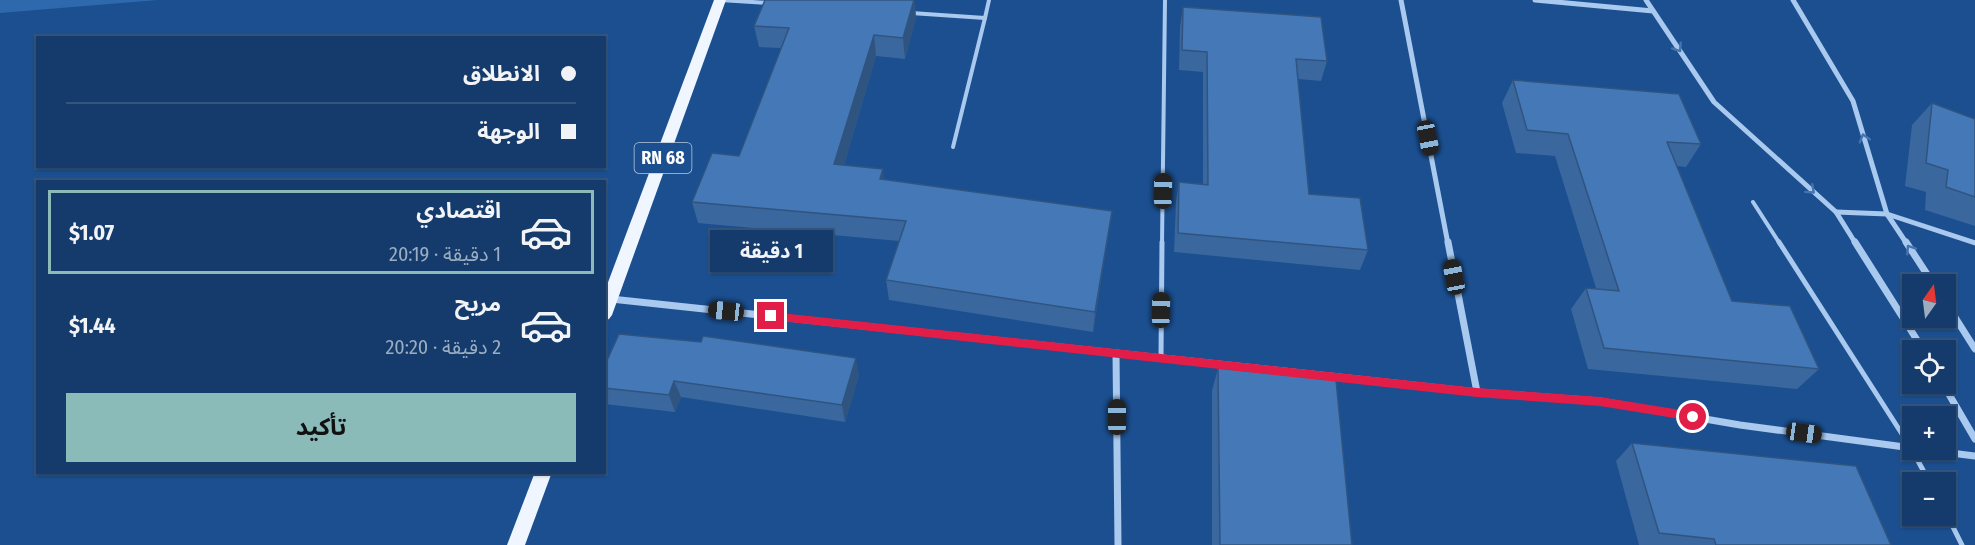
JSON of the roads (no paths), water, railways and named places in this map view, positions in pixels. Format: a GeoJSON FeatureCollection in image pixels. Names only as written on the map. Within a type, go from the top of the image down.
{"type":"FeatureCollection","features":[{"type":"Feature","properties":{"kind":"main road","name":"RN 68"},"geometry":{"type":"LineString","coordinates":[[606,310],[720,0]]}},
{"type":"Feature","properties":{"kind":"main road"},"geometry":{"type":"LineString","coordinates":[[516,545],[543,474]]}},
{"type":"Feature","properties":{"kind":"street"},"geometry":{"type":"LineString","coordinates":[[1401,0],[1477,392]]}},
{"type":"Feature","properties":{"kind":"street"},"geometry":{"type":"LineString","coordinates":[[1535,0],[1653,11]]}},
{"type":"Feature","properties":{"kind":"street"},"geometry":{"type":"LineString","coordinates":[[1646,0],[1714,102],[1836,212],[1917,340]]}},
{"type":"Feature","properties":{"kind":"street"},"geometry":{"type":"LineString","coordinates":[[1793,0],[1853,101],[1887,214],[1927,274]]}},
{"type":"Feature","properties":{"kind":"street"},"geometry":{"type":"LineString","coordinates":[[1836,212],[1887,214],[1975,243]]}},
{"type":"Feature","properties":{"kind":"street"},"geometry":{"type":"LineString","coordinates":[[611,299],[1477,392],[1600,401],[1740,425],[1902,447]]}},
{"type":"Feature","properties":{"kind":"street"},"geometry":{"type":"LineString","coordinates":[[1956,319],[1975,348]]}},
{"type":"Feature","properties":{"kind":"street"},"geometry":{"type":"LineString","coordinates":[[1116,353],[1118,545]]}},
{"type":"Feature","properties":{"kind":"street"},"geometry":{"type":"LineString","coordinates":[[1950,394],[1971,427],[1975,439]]}},
{"type":"Feature","properties":{"kind":"street"},"geometry":{"type":"LineString","coordinates":[[1956,454],[1975,456]]}},
{"type":"Feature","properties":{"kind":"lane"},"geometry":{"type":"LineString","coordinates":[[720,0],[778,4]]}},
{"type":"Feature","properties":{"kind":"lane"},"geometry":{"type":"LineString","coordinates":[[953,147],[989,0]]}},
{"type":"Feature","properties":{"kind":"lane"},"geometry":{"type":"LineString","coordinates":[[1161,358],[1165,0]]}},
{"type":"Feature","properties":{"kind":"lane"},"geometry":{"type":"LineString","coordinates":[[904,12],[985,18]]}},
{"type":"Feature","properties":{"kind":"lane"},"geometry":{"type":"LineString","coordinates":[[1753,202],[1902,433]]}},
{"type":"Feature","properties":{"kind":"lane"},"geometry":{"type":"LineString","coordinates":[[1952,526],[1962,545]]}}]}
